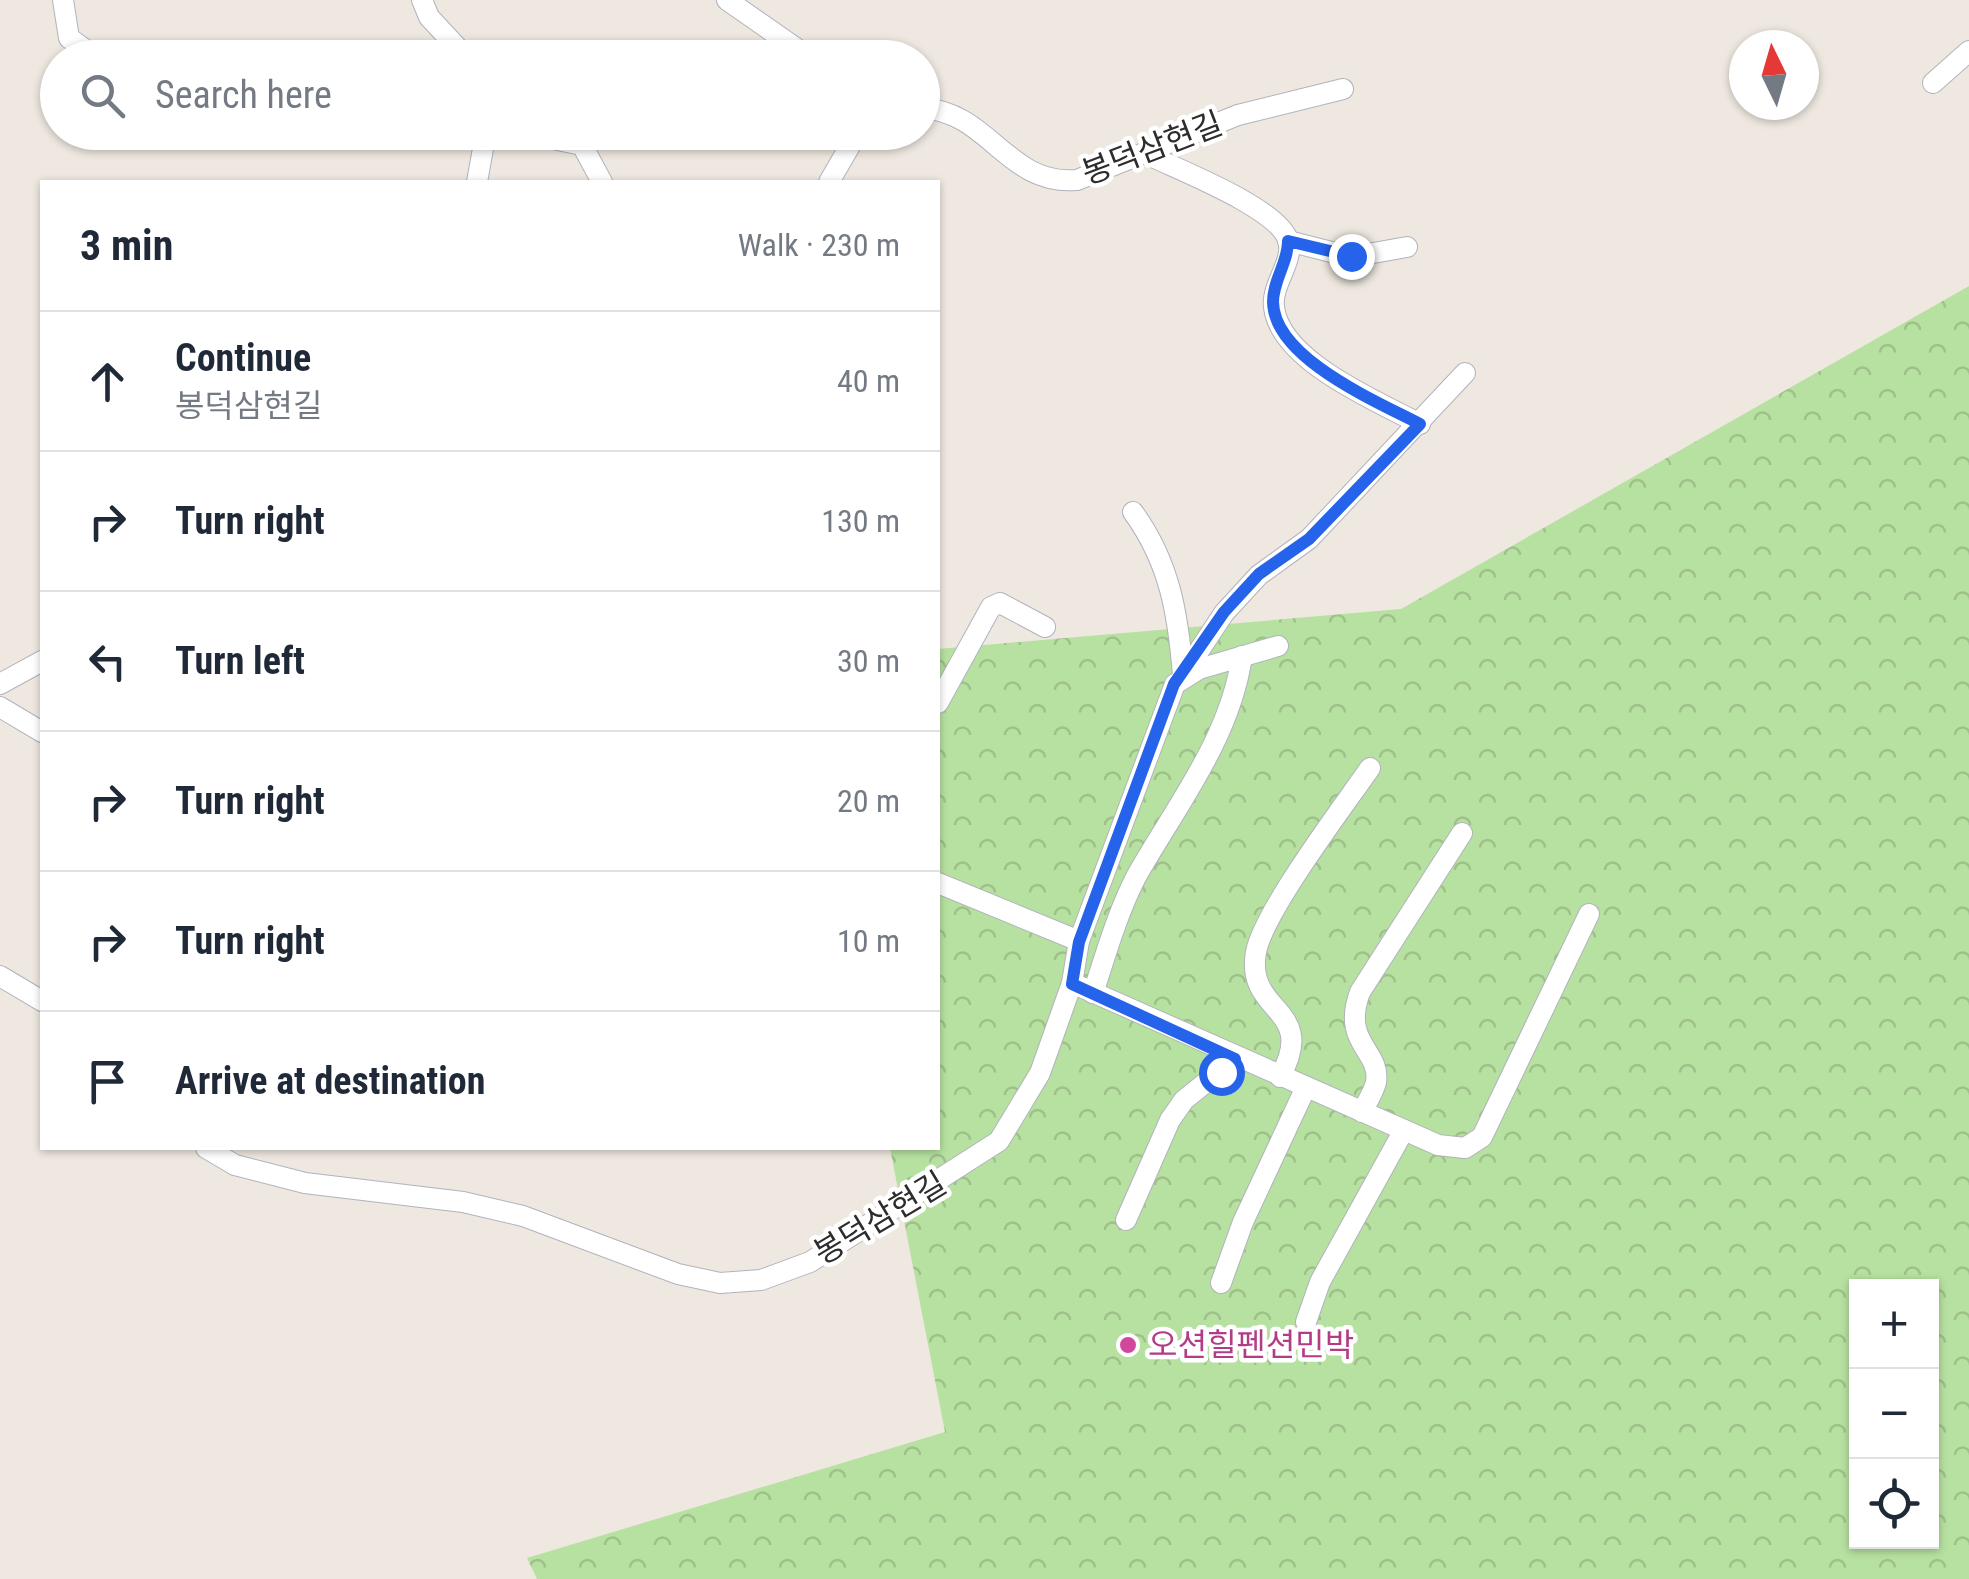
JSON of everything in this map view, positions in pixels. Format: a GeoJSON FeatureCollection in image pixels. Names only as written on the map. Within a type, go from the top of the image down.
{"type":"FeatureCollection","features":[{"type":"Feature","properties":{"kind":"lane"},"geometry":{"type":"LineString","coordinates":[[63,0],[72,40]]}},
{"type":"Feature","properties":{"kind":"lane"},"geometry":{"type":"LineString","coordinates":[[422,0],[429,17],[451,40]]}},
{"type":"Feature","properties":{"kind":"lane"},"geometry":{"type":"LineString","coordinates":[[727,0],[784,40]]}},
{"type":"Feature","properties":{"kind":"lane"},"geometry":{"type":"LineString","coordinates":[[1933,84],[1969,51]]}},
{"type":"Feature","properties":{"kind":"lane","name":"봉덕삼현길"},"geometry":{"type":"LineString","coordinates":[[940,111],[967,121],[1034,176],[1054,182],[1076,180],[1238,115],[1343,89]]}},
{"type":"Feature","properties":{"kind":"lane"},"geometry":{"type":"LineString","coordinates":[[477,180],[483,150]]}},
{"type":"Feature","properties":{"kind":"lane"},"geometry":{"type":"LineString","coordinates":[[585,150],[601,180]]}},
{"type":"Feature","properties":{"kind":"lane"},"geometry":{"type":"LineString","coordinates":[[830,180],[848,150]]}},
{"type":"Feature","properties":{"kind":"lane"},"geometry":{"type":"LineString","coordinates":[[1144,153],[1260,211],[1288,241],[1351,256],[1407,247]]}},
{"type":"Feature","properties":{"kind":"lane"},"geometry":{"type":"LineString","coordinates":[[1288,241],[1273,303],[1276,320],[1289,340],[1313,363],[1420,424]]}},
{"type":"Feature","properties":{"kind":"lane","name":"봉덕삼현길"},"geometry":{"type":"LineString","coordinates":[[210,1150],[235,1164],[305,1183],[463,1202],[523,1216],[678,1274],[720,1283],[761,1280],[810,1262],[999,1141],[1040,1073],[1072,984],[1079,942],[1174,684],[1224,612],[1259,574],[1309,539],[1464,374]]}},
{"type":"Feature","properties":{"kind":"lane"},"geometry":{"type":"LineString","coordinates":[[1133,512],[1150,536],[1172,586],[1183,675],[1278,646]]}},
{"type":"Feature","properties":{"kind":"lane"},"geometry":{"type":"LineString","coordinates":[[940,699],[991,606],[1000,604],[1045,627]]}},
{"type":"Feature","properties":{"kind":"lane"},"geometry":{"type":"LineString","coordinates":[[1093,993],[1117,919],[1137,876],[1190,794],[1238,682],[1242,656]]}},
{"type":"Feature","properties":{"kind":"lane"},"geometry":{"type":"LineString","coordinates":[[0,684],[40,662]]}},
{"type":"Feature","properties":{"kind":"lane"},"geometry":{"type":"LineString","coordinates":[[0,707],[40,731]]}},
{"type":"Feature","properties":{"kind":"lane"},"geometry":{"type":"LineString","coordinates":[[1280,1076],[1292,1056],[1294,1038],[1291,1026],[1258,985],[1256,951],[1302,867],[1370,768]]}},
{"type":"Feature","properties":{"kind":"lane"},"geometry":{"type":"LineString","coordinates":[[1362,1112],[1376,1082],[1374,1068],[1354,1030],[1352,1014],[1360,992],[1462,833]]}},
{"type":"Feature","properties":{"kind":"lane"},"geometry":{"type":"LineString","coordinates":[[940,884],[1079,942]]}},
{"type":"Feature","properties":{"kind":"lane"},"geometry":{"type":"LineString","coordinates":[[1072,984],[1235,1059],[1438,1145],[1465,1148],[1482,1137],[1589,914]]}},
{"type":"Feature","properties":{"kind":"lane"},"geometry":{"type":"LineString","coordinates":[[0,976],[40,1001]]}},
{"type":"Feature","properties":{"kind":"lane"},"geometry":{"type":"LineString","coordinates":[[1126,1220],[1170,1120],[1184,1100],[1235,1059]]}},
{"type":"Feature","properties":{"kind":"lane"},"geometry":{"type":"LineString","coordinates":[[1221,1282],[1306,1087]]}},
{"type":"Feature","properties":{"kind":"lane"},"geometry":{"type":"LineString","coordinates":[[1306,1322],[1320,1282],[1404,1130]]}},
{"type":"Feature","properties":{"kind":"green space"},"geometry":{"type":"Polygon","coordinates":[[[1969,286],[1969,1579],[537,1579],[527,1558],[945,1432],[890,1150],[940,1150],[940,649],[1401,609],[1969,286]]]}},
{"type":"Feature","properties":{"kind":"place","name":"오션힐펜션민박"},"geometry":{"type":"Point","coordinates":[1128,1345]}},
{"type":"Feature","properties":{"kind":"route"},"geometry":{"type":"LineString","coordinates":[[1221,1072],[1235,1059],[1072,984],[1079,942],[1174,684],[1224,612],[1259,574],[1309,539],[1420,424],[1313,363],[1289,340],[1276,320],[1275,287],[1288,256],[1288,241],[1351,256]]}}]}
